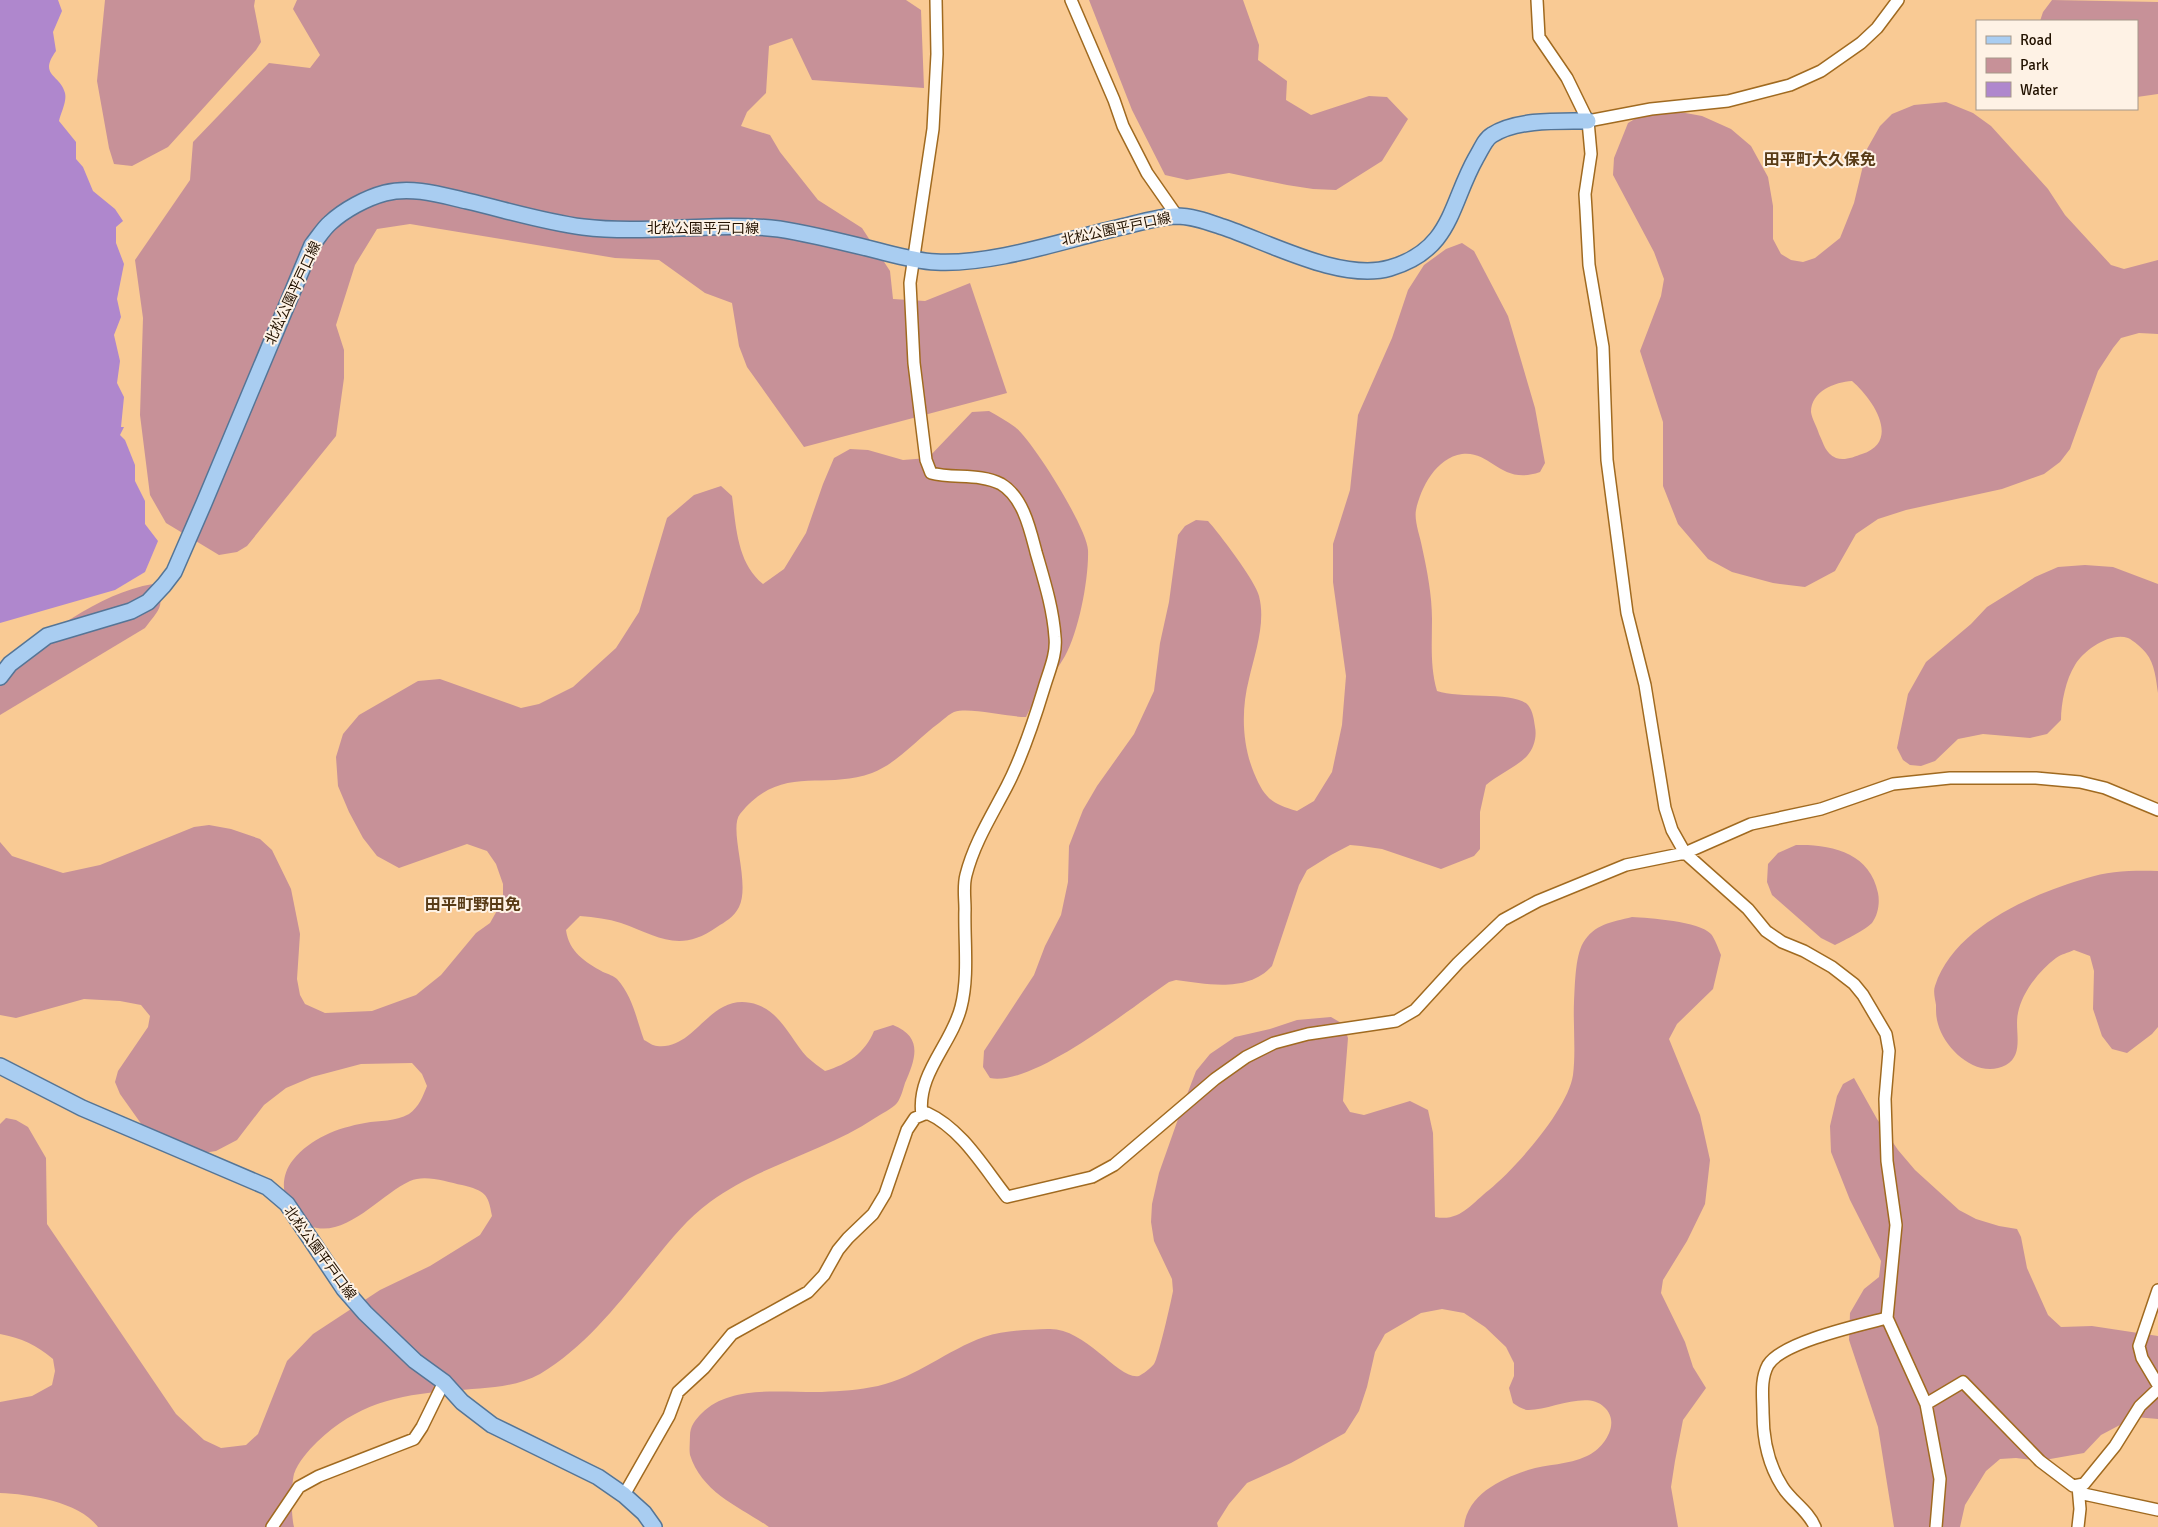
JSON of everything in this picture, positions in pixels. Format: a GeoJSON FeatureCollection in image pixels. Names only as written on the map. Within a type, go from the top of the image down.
{"type":"FeatureCollection","features":[{"type":"Feature","properties":{"kind":"main road","name":"北松公園平戸口線"},"geometry":{"type":"LineString","coordinates":[[0,677],[10,664],[47,636],[131,611],[148,602],[164,585],[174,572],[312,245],[330,223],[350,208],[385,193],[407,191],[431,193],[526,216],[584,227],[744,227],[777,229],[810,234],[913,259],[935,262],[964,262],[1009,254],[1141,222],[1177,216],[1203,220],[1326,264],[1354,271],[1375,271],[1392,268],[1414,258],[1429,248],[1441,235],[1473,164],[1489,136],[1510,128],[1544,121],[1588,121]]}},
{"type":"Feature","properties":{"kind":"main road","name":"北松公園平戸口線"},"geometry":{"type":"LineString","coordinates":[[0,1066],[82,1108],[267,1187],[286,1204],[344,1289],[365,1314],[415,1361],[444,1382],[462,1402],[492,1425],[598,1477],[624,1495],[644,1513],[654,1527]]}},
{"type":"Feature","properties":{"kind":"street"},"geometry":{"type":"LineString","coordinates":[[922,1115],[920,1105],[925,1085],[936,1057],[953,1029],[962,1006],[965,878],[972,854],[1007,786],[1028,738],[1054,656],[1056,638],[1050,601],[1027,520],[1011,490],[998,483],[976,478],[942,476],[931,473],[926,460],[913,345],[910,283],[932,129],[937,54],[936,0]]}},
{"type":"Feature","properties":{"kind":"street"},"geometry":{"type":"LineString","coordinates":[[1071,0],[1114,100],[1123,126],[1147,173],[1177,216]]}},
{"type":"Feature","properties":{"kind":"street"},"geometry":{"type":"LineString","coordinates":[[1537,0],[1539,36],[1567,78],[1588,121],[1591,154],[1586,194],[1589,256],[1603,347],[1607,460],[1627,613],[1645,685],[1665,808],[1672,830],[1685,852],[1748,908],[1766,931],[1782,942],[1832,967],[1854,984],[1864,995],[1886,1034],[1889,1051],[1885,1098],[1887,1161],[1896,1225],[1886,1318],[1926,1404],[1940,1479],[1936,1527]]}},
{"type":"Feature","properties":{"kind":"street"},"geometry":{"type":"LineString","coordinates":[[1588,121],[1651,109],[1728,101],[1790,85],[1821,71],[1860,43],[1877,28],[1898,0]]}},
{"type":"Feature","properties":{"kind":"street"},"geometry":{"type":"LineString","coordinates":[[624,1495],[670,1416],[678,1392],[704,1368],[732,1334],[808,1292],[824,1275],[838,1250],[848,1238],[873,1214],[885,1194],[907,1130],[915,1118],[927,1113],[942,1120],[969,1147],[1007,1197],[1092,1177],[1122,1160],[1215,1079],[1246,1057],[1274,1042],[1308,1034],[1396,1021],[1415,1010],[1430,996],[1458,963],[1503,920],[1538,901],[1626,865],[1685,852],[1751,824],[1821,808],[1893,784],[1950,778],[2036,778],[2080,782],[2105,788],[2158,810]]}},
{"type":"Feature","properties":{"kind":"street"},"geometry":{"type":"LineString","coordinates":[[2078,1527],[2079,1489],[2106,1457],[2140,1406],[2158,1387],[2142,1358],[2139,1346],[2158,1290]]}},
{"type":"Feature","properties":{"kind":"street"},"geometry":{"type":"LineString","coordinates":[[1815,1527],[1807,1512],[1782,1487],[1768,1457],[1763,1425],[1762,1381],[1768,1364],[1776,1356],[1808,1340],[1886,1318]]}},
{"type":"Feature","properties":{"kind":"street"},"geometry":{"type":"LineString","coordinates":[[272,1527],[300,1488],[319,1476],[414,1439],[444,1382]]}},
{"type":"Feature","properties":{"kind":"street"},"geometry":{"type":"LineString","coordinates":[[1926,1404],[1963,1382],[2040,1461],[2073,1486],[2158,1510]]}},
{"type":"Feature","properties":{"kind":"green space"},"geometry":{"type":"Polygon","coordinates":[[[105,0],[255,0],[254,6],[261,42],[256,50],[168,147],[132,166],[114,164],[109,148],[97,81],[105,0]]]}},
{"type":"Feature","properties":{"kind":"green space"},"geometry":{"type":"Polygon","coordinates":[[[297,0],[906,0],[921,10],[924,88],[812,80],[792,38],[769,46],[766,93],[747,112],[741,126],[770,135],[780,152],[818,200],[862,228],[890,271],[893,299],[925,301],[970,283],[1007,393],[804,447],[747,367],[739,346],[732,303],[705,293],[659,260],[615,258],[410,224],[377,229],[355,265],[336,325],[344,350],[344,378],[336,436],[247,546],[237,552],[219,555],[166,523],[150,495],[140,415],[143,318],[135,260],[190,180],[193,142],[269,63],[310,68],[320,55],[293,9],[297,0]]]}},
{"type":"Feature","properties":{"kind":"green space"},"geometry":{"type":"Polygon","coordinates":[[[1089,0],[1243,0],[1259,45],[1258,60],[1287,81],[1286,100],[1311,115],[1369,96],[1387,97],[1408,119],[1382,161],[1336,190],[1287,185],[1229,173],[1187,180],[1165,175],[1132,110],[1089,0]]]}},
{"type":"Feature","properties":{"kind":"green space"},"geometry":{"type":"Polygon","coordinates":[[[2052,0],[2158,2],[2158,94],[2138,97],[2138,20],[2040,20],[2043,12],[2052,0]]]}},
{"type":"Feature","properties":{"kind":"green space"},"geometry":{"type":"Polygon","coordinates":[[[1946,102],[1973,113],[1991,126],[2048,189],[2065,215],[2111,265],[2124,269],[2158,260],[2158,334],[2139,333],[2121,338],[2098,371],[2070,449],[2060,462],[2044,474],[2002,489],[1906,510],[1878,519],[1856,534],[1835,571],[1805,587],[1773,583],[1732,572],[1708,559],[1678,524],[1663,486],[1663,422],[1640,351],[1661,296],[1664,279],[1654,252],[1613,175],[1614,158],[1628,123],[1650,110],[1669,110],[1702,116],[1731,129],[1751,146],[1768,177],[1773,206],[1773,239],[1781,254],[1791,260],[1803,262],[1815,258],[1840,238],[1854,203],[1867,149],[1880,126],[1892,114],[1914,105],[1946,102]],[[1852,381],[1838,383],[1819,393],[1812,405],[1811,412],[1827,451],[1839,459],[1862,454],[1874,448],[1880,440],[1882,430],[1880,419],[1860,388],[1852,381]]]}},
{"type":"Feature","properties":{"kind":"green space"},"geometry":{"type":"Polygon","coordinates":[[[1462,243],[1474,251],[1508,316],[1535,408],[1545,463],[1540,472],[1515,475],[1472,454],[1462,454],[1453,457],[1437,467],[1431,475],[1418,501],[1416,510],[1416,524],[1426,565],[1430,592],[1432,664],[1437,691],[1459,695],[1511,698],[1528,705],[1534,719],[1535,738],[1527,756],[1486,785],[1480,812],[1480,849],[1474,856],[1441,869],[1382,849],[1350,845],[1307,870],[1299,885],[1272,966],[1262,975],[1251,980],[1227,985],[1176,980],[1169,982],[1082,1043],[1056,1058],[1031,1070],[1009,1077],[990,1078],[983,1067],[984,1051],[1034,975],[1045,946],[1061,915],[1068,882],[1069,846],[1083,810],[1097,786],[1134,734],[1154,691],[1178,535],[1185,526],[1196,520],[1208,521],[1244,569],[1259,596],[1261,606],[1260,627],[1257,648],[1246,691],[1244,727],[1250,762],[1261,788],[1275,802],[1297,811],[1314,801],[1332,772],[1342,725],[1346,676],[1333,582],[1333,544],[1350,490],[1358,415],[1392,338],[1408,290],[1424,265],[1446,249],[1462,243]]]}},
{"type":"Feature","properties":{"kind":"green space"},"geometry":{"type":"Polygon","coordinates":[[[989,411],[1015,427],[1034,449],[1079,523],[1088,550],[1087,575],[1075,633],[1065,656],[1026,717],[979,711],[954,712],[899,757],[872,773],[854,778],[787,783],[755,798],[740,814],[737,821],[736,831],[743,884],[739,907],[729,919],[703,935],[691,940],[669,940],[621,923],[601,918],[580,916],[566,930],[574,950],[579,956],[596,968],[616,978],[627,993],[634,1008],[644,1040],[655,1046],[671,1045],[683,1039],[715,1012],[728,1005],[742,1002],[758,1005],[774,1015],[807,1057],[825,1071],[855,1057],[866,1046],[874,1031],[893,1025],[903,1030],[913,1042],[914,1057],[897,1103],[855,1130],[750,1178],[710,1202],[668,1243],[616,1306],[588,1336],[557,1363],[540,1374],[518,1383],[507,1385],[412,1395],[394,1399],[362,1410],[332,1429],[307,1453],[294,1474],[292,1515],[294,1527],[98,1527],[90,1518],[79,1511],[53,1501],[25,1495],[0,1493],[0,1402],[32,1396],[52,1385],[55,1371],[53,1359],[41,1350],[22,1340],[0,1334],[0,1124],[6,1118],[16,1120],[28,1127],[46,1158],[47,1224],[176,1414],[204,1440],[221,1448],[246,1445],[258,1434],[287,1361],[313,1334],[380,1290],[430,1266],[480,1235],[492,1216],[489,1202],[481,1191],[429,1178],[410,1181],[362,1214],[336,1227],[323,1229],[310,1226],[294,1213],[289,1204],[285,1195],[284,1181],[288,1168],[300,1152],[316,1140],[335,1131],[365,1123],[398,1118],[409,1114],[415,1108],[427,1086],[422,1074],[412,1063],[361,1064],[312,1077],[286,1088],[264,1105],[237,1140],[216,1151],[191,1155],[147,1132],[120,1094],[115,1082],[118,1071],[148,1027],[150,1016],[141,1005],[120,1001],[84,999],[16,1018],[0,1015],[0,842],[12,856],[63,873],[100,865],[194,827],[209,825],[231,829],[260,839],[272,850],[291,889],[300,934],[297,979],[300,995],[305,1004],[325,1013],[372,1011],[416,995],[441,975],[476,933],[490,923],[503,900],[503,884],[496,864],[487,851],[467,844],[399,868],[377,856],[363,838],[338,786],[336,757],[343,734],[359,715],[418,681],[440,679],[521,708],[539,704],[573,687],[616,648],[639,612],[667,518],[694,495],[721,486],[732,496],[739,543],[743,555],[754,575],[763,584],[784,569],[806,533],[834,458],[850,449],[868,450],[903,460],[928,458],[972,412],[989,411]]]}},
{"type":"Feature","properties":{"kind":"green space"},"geometry":{"type":"Polygon","coordinates":[[[2085,565],[2113,567],[2158,584],[2158,693],[2153,667],[2146,653],[2128,638],[2113,638],[2091,648],[2079,659],[2069,677],[2062,706],[2061,720],[2047,734],[2030,738],[1983,734],[1958,739],[1935,761],[1921,766],[1910,765],[1903,760],[1897,748],[1908,694],[1926,662],[1971,624],[1987,607],[2035,577],[2058,567],[2085,565]]]}},
{"type":"Feature","properties":{"kind":"green space"},"geometry":{"type":"Polygon","coordinates":[[[153,584],[160,597],[160,607],[145,628],[0,715],[0,669],[53,630],[92,606],[132,589],[153,584]]]}},
{"type":"Feature","properties":{"kind":"green space"},"geometry":{"type":"Polygon","coordinates":[[[1796,845],[1823,846],[1836,849],[1858,860],[1867,868],[1874,879],[1879,897],[1877,913],[1872,923],[1860,932],[1835,945],[1821,938],[1772,895],[1767,882],[1768,864],[1778,853],[1796,845]]]}},
{"type":"Feature","properties":{"kind":"green space"},"geometry":{"type":"Polygon","coordinates":[[[2158,871],[2158,1027],[2152,1034],[2127,1053],[2112,1049],[2102,1036],[2093,1009],[2094,971],[2090,956],[2074,950],[2060,955],[2050,963],[2038,975],[2023,997],[2017,1020],[2017,1048],[2012,1060],[2006,1065],[1995,1069],[1985,1069],[1964,1060],[1955,1052],[1942,1034],[1938,1024],[1934,988],[1945,965],[1959,946],[1977,930],[1998,916],[2043,893],[2113,872],[2158,871]]]}},
{"type":"Feature","properties":{"kind":"green space"},"geometry":{"type":"Polygon","coordinates":[[[1632,917],[1673,921],[1696,926],[1711,934],[1721,955],[1713,989],[1677,1024],[1669,1039],[1700,1115],[1710,1160],[1705,1204],[1687,1241],[1663,1280],[1661,1293],[1685,1342],[1693,1367],[1706,1388],[1683,1420],[1671,1487],[1678,1527],[1464,1527],[1466,1516],[1471,1506],[1487,1490],[1507,1478],[1528,1470],[1572,1461],[1593,1453],[1608,1435],[1611,1428],[1611,1420],[1609,1413],[1604,1407],[1597,1402],[1588,1400],[1527,1410],[1516,1405],[1513,1403],[1509,1388],[1514,1376],[1514,1363],[1506,1347],[1485,1327],[1464,1313],[1442,1309],[1421,1313],[1385,1334],[1375,1352],[1359,1411],[1345,1433],[1291,1463],[1247,1483],[1229,1504],[1217,1523],[1218,1527],[769,1527],[723,1498],[703,1479],[696,1468],[690,1455],[690,1432],[695,1421],[714,1404],[743,1394],[759,1392],[822,1392],[878,1386],[919,1370],[970,1342],[999,1333],[1048,1329],[1062,1331],[1088,1344],[1131,1375],[1139,1376],[1147,1371],[1156,1360],[1173,1291],[1172,1279],[1154,1241],[1151,1222],[1152,1204],[1159,1173],[1196,1071],[1210,1054],[1235,1037],[1270,1029],[1297,1020],[1331,1017],[1343,1024],[1348,1038],[1343,1101],[1350,1112],[1364,1115],[1410,1101],[1428,1110],[1433,1133],[1435,1217],[1451,1217],[1465,1211],[1513,1168],[1539,1137],[1562,1104],[1573,1075],[1575,988],[1580,949],[1587,937],[1598,928],[1611,922],[1632,917]]]}},
{"type":"Feature","properties":{"kind":"green space"},"geometry":{"type":"Polygon","coordinates":[[[1854,1078],[1877,1119],[1898,1150],[1915,1170],[1959,1210],[1976,1219],[2017,1229],[2021,1237],[2027,1268],[2048,1315],[2061,1327],[2092,1326],[2158,1336],[2158,1419],[2135,1417],[2101,1435],[2084,1453],[2039,1461],[2016,1458],[2000,1459],[1986,1471],[1965,1505],[1960,1527],[1894,1527],[1878,1427],[1849,1340],[1850,1313],[1864,1289],[1879,1277],[1881,1261],[1850,1200],[1831,1152],[1830,1126],[1837,1096],[1843,1084],[1854,1078]]]}},
{"type":"Feature","properties":{"kind":"water"},"geometry":{"type":"Polygon","coordinates":[[[0,0],[58,0],[62,11],[53,32],[56,51],[49,65],[52,74],[65,93],[65,103],[59,121],[76,142],[76,159],[83,167],[93,191],[115,209],[123,221],[116,227],[116,243],[124,264],[117,299],[121,317],[114,335],[120,361],[117,383],[124,397],[121,427],[124,427],[120,435],[125,440],[135,465],[135,481],[145,501],[145,524],[158,541],[145,572],[115,590],[0,623],[0,0]]]}},
{"type":"Feature","properties":{"kind":"district","name":"田平町大久保免"},"geometry":{"type":"Point","coordinates":[1820,160]}},
{"type":"Feature","properties":{"kind":"district","name":"田平町野田免"},"geometry":{"type":"Point","coordinates":[473,905]}}]}
